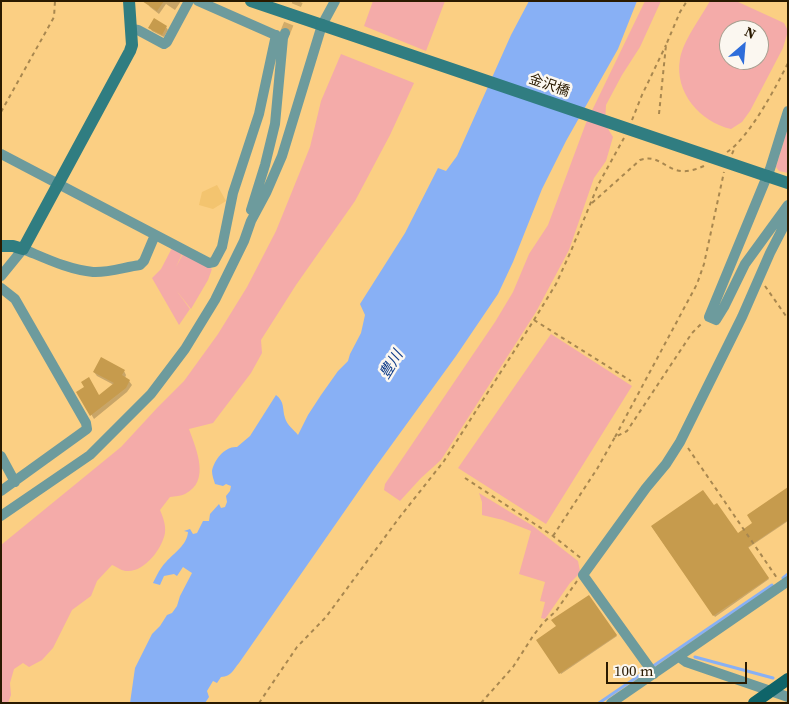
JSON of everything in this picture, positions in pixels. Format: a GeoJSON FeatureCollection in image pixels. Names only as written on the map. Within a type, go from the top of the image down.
{"type":"FeatureCollection","features":[{"type":"Feature","properties":{"kind":"main road"},"geometry":{"type":"LineString","coordinates":[[1,246],[13,246],[22,249],[130,51],[132,29],[129,1]]}},
{"type":"Feature","properties":{"kind":"main road","name":"金沢橋"},"geometry":{"type":"LineString","coordinates":[[251,1],[788,182]]}},
{"type":"Feature","properties":{"kind":"main road"},"geometry":{"type":"LineString","coordinates":[[754,703],[788,679]]}},
{"type":"Feature","properties":{"kind":"street"},"geometry":{"type":"LineString","coordinates":[[132,29],[138,30],[164,44],[167,42],[189,1]]}},
{"type":"Feature","properties":{"kind":"street"},"geometry":{"type":"LineString","coordinates":[[198,1],[281,35]]}},
{"type":"Feature","properties":{"kind":"street"},"geometry":{"type":"LineString","coordinates":[[1,516],[90,455],[151,394],[184,349],[215,300],[282,156],[322,25],[335,1]]}},
{"type":"Feature","properties":{"kind":"street"},"geometry":{"type":"LineString","coordinates":[[251,222],[252,208],[266,165],[275,124],[281,35]]}},
{"type":"Feature","properties":{"kind":"street"},"geometry":{"type":"LineString","coordinates":[[1,154],[209,263],[214,262],[222,247],[232,193],[259,114],[281,35]]}},
{"type":"Feature","properties":{"kind":"street"},"geometry":{"type":"LineString","coordinates":[[712,318],[767,176],[788,111]]}},
{"type":"Feature","properties":{"kind":"street"},"geometry":{"type":"LineString","coordinates":[[712,318],[724,307],[745,264],[788,205]]}},
{"type":"Feature","properties":{"kind":"street"},"geometry":{"type":"LineString","coordinates":[[653,673],[583,575],[646,488],[666,464],[680,442],[742,317],[770,253],[788,218]]}},
{"type":"Feature","properties":{"kind":"street"},"geometry":{"type":"LineString","coordinates":[[1,276],[22,249],[79,270],[94,272],[140,264],[144,261],[155,235]]}},
{"type":"Feature","properties":{"kind":"street"},"geometry":{"type":"LineString","coordinates":[[1,288],[15,300],[86,423],[87,429],[15,482],[1,490]]}},
{"type":"Feature","properties":{"kind":"street"},"geometry":{"type":"LineString","coordinates":[[1,456],[15,482]]}},
{"type":"Feature","properties":{"kind":"street"},"geometry":{"type":"LineString","coordinates":[[611,703],[785,583]]}},
{"type":"Feature","properties":{"kind":"street"},"geometry":{"type":"LineString","coordinates":[[679,657],[686,662],[788,697]]}},
{"type":"Feature","properties":{"kind":"path"},"geometry":{"type":"LineString","coordinates":[[1,112],[54,16],[55,1]]}},
{"type":"Feature","properties":{"kind":"path"},"geometry":{"type":"LineString","coordinates":[[631,122],[680,12],[687,1]]}},
{"type":"Feature","properties":{"kind":"path"},"geometry":{"type":"LineString","coordinates":[[659,114],[666,45]]}},
{"type":"Feature","properties":{"kind":"path"},"geometry":{"type":"LineString","coordinates":[[259,703],[297,647],[326,617],[399,518],[444,461],[556,284],[572,251],[598,185],[627,131]]}},
{"type":"Feature","properties":{"kind":"path"},"geometry":{"type":"LineString","coordinates":[[732,155],[735,147]]}},
{"type":"Feature","properties":{"kind":"path"},"geometry":{"type":"LineString","coordinates":[[553,536],[597,469],[697,284],[704,264],[724,172]]}},
{"type":"Feature","properties":{"kind":"path"},"geometry":{"type":"LineString","coordinates":[[758,281],[764,284],[788,319]]}},
{"type":"Feature","properties":{"kind":"path"},"geometry":{"type":"LineString","coordinates":[[615,437],[628,430],[692,333],[712,318]]}},
{"type":"Feature","properties":{"kind":"path"},"geometry":{"type":"LineString","coordinates":[[534,320],[631,381]]}},
{"type":"Feature","properties":{"kind":"path"},"geometry":{"type":"LineString","coordinates":[[680,442],[686,445],[785,583]]}},
{"type":"Feature","properties":{"kind":"path"},"geometry":{"type":"LineString","coordinates":[[465,478],[553,536],[590,565]]}},
{"type":"Feature","properties":{"kind":"path"},"geometry":{"type":"LineString","coordinates":[[482,703],[513,667],[542,623],[556,611],[575,582],[583,575]]}},
{"type":"Feature","properties":{"kind":"shaded area"},"geometry":{"type":"Polygon","coordinates":[[[373,1],[445,1],[426,51],[364,26],[373,1]]]}},
{"type":"Feature","properties":{"kind":"shaded area"},"geometry":{"type":"Polygon","coordinates":[[[645,1],[661,1],[640,47],[606,105],[605,124],[613,137],[606,161],[594,178],[569,250],[536,312],[441,460],[400,501],[384,490],[385,484],[495,322],[513,292],[529,254],[548,225],[586,123],[645,1]]]}},
{"type":"Feature","properties":{"kind":"shaded area"},"geometry":{"type":"Polygon","coordinates":[[[710,1],[736,1],[784,23],[788,31],[783,48],[750,111],[742,122],[731,129],[709,120],[692,104],[685,94],[679,71],[680,59],[688,37],[710,1]]]}},
{"type":"Feature","properties":{"kind":"shaded area"},"geometry":{"type":"Polygon","coordinates":[[[341,54],[414,83],[390,135],[355,201],[296,285],[261,340],[262,353],[251,373],[213,423],[189,429],[198,455],[200,473],[198,481],[185,494],[170,497],[160,510],[165,524],[165,533],[156,553],[145,564],[133,571],[124,571],[112,565],[97,581],[91,596],[72,610],[53,648],[42,660],[29,667],[23,663],[14,669],[10,683],[11,695],[8,703],[1,703],[1,545],[121,447],[184,381],[218,334],[247,287],[276,231],[310,147],[321,101],[341,54]]]}},
{"type":"Feature","properties":{"kind":"shaded area"},"geometry":{"type":"Polygon","coordinates":[[[788,127],[788,173],[779,171],[776,167],[788,127]]]}},
{"type":"Feature","properties":{"kind":"shaded area"},"geometry":{"type":"Polygon","coordinates":[[[217,185],[226,201],[213,209],[199,205],[202,192],[217,185]]]}},
{"type":"Feature","properties":{"kind":"shaded area"},"geometry":{"type":"Polygon","coordinates":[[[172,248],[182,254],[176,267],[183,254],[212,269],[208,280],[191,309],[176,290],[190,309],[179,325],[152,278],[161,269],[172,248]]]}},
{"type":"Feature","properties":{"kind":"shaded area"},"geometry":{"type":"Polygon","coordinates":[[[551,334],[632,386],[546,524],[458,468],[551,334]]]}},
{"type":"Feature","properties":{"kind":"shaded area"},"geometry":{"type":"Polygon","coordinates":[[[479,493],[533,526],[578,561],[580,571],[578,575],[570,583],[545,619],[541,618],[545,602],[540,601],[545,582],[519,574],[531,531],[503,520],[482,515],[482,502],[479,493]]]}},
{"type":"Feature","properties":{"kind":"water","name":"豊川"},"geometry":{"type":"Polygon","coordinates":[[[529,1],[637,1],[618,49],[566,141],[542,189],[498,294],[239,663],[232,672],[221,677],[217,683],[213,681],[207,691],[209,697],[205,703],[130,703],[135,668],[152,634],[177,606],[192,573],[183,567],[177,576],[174,574],[164,576],[160,585],[153,583],[162,567],[185,541],[188,532],[184,531],[190,529],[193,534],[197,533],[203,521],[209,521],[210,514],[219,504],[221,508],[225,507],[227,502],[226,496],[231,486],[215,484],[212,471],[215,462],[224,451],[237,447],[250,436],[276,395],[282,403],[286,421],[298,435],[321,395],[338,371],[348,361],[361,333],[365,315],[360,304],[405,233],[438,168],[446,171],[457,156],[511,35],[529,1]]]}},
{"type":"Feature","properties":{"kind":"building"},"geometry":{"type":"Polygon","coordinates":[[[142,1],[164,1],[157,11],[142,1]]]}},
{"type":"Feature","properties":{"kind":"building"},"geometry":{"type":"Polygon","coordinates":[[[154,18],[167,26],[162,35],[148,28],[154,18]]]}},
{"type":"Feature","properties":{"kind":"building"},"geometry":{"type":"Polygon","coordinates":[[[101,357],[125,370],[122,375],[130,380],[126,388],[90,416],[76,392],[84,387],[81,382],[89,377],[99,395],[114,383],[93,372],[101,357]]]}},
{"type":"Feature","properties":{"kind":"building"},"geometry":{"type":"Polygon","coordinates":[[[788,487],[788,520],[748,547],[769,578],[713,616],[651,526],[703,490],[714,505],[717,503],[738,533],[752,523],[747,515],[788,487]]]}},
{"type":"Feature","properties":{"kind":"building"},"geometry":{"type":"Polygon","coordinates":[[[589,595],[617,635],[559,674],[536,640],[556,626],[551,620],[589,595]]]}},
{"type":"Feature","properties":{"kind":"waterway"},"geometry":{"type":"LineString","coordinates":[[783,578],[788,574]]}},
{"type":"Feature","properties":{"kind":"waterway"},"geometry":{"type":"LineString","coordinates":[[599,703],[772,585]]}},
{"type":"Feature","properties":{"kind":"waterway"},"geometry":{"type":"LineString","coordinates":[[695,657],[773,678]]}},
{"type":"Feature","properties":{"kind":"tunnel"},"geometry":{"type":"LineString","coordinates":[[285,33],[298,1]]}}]}
